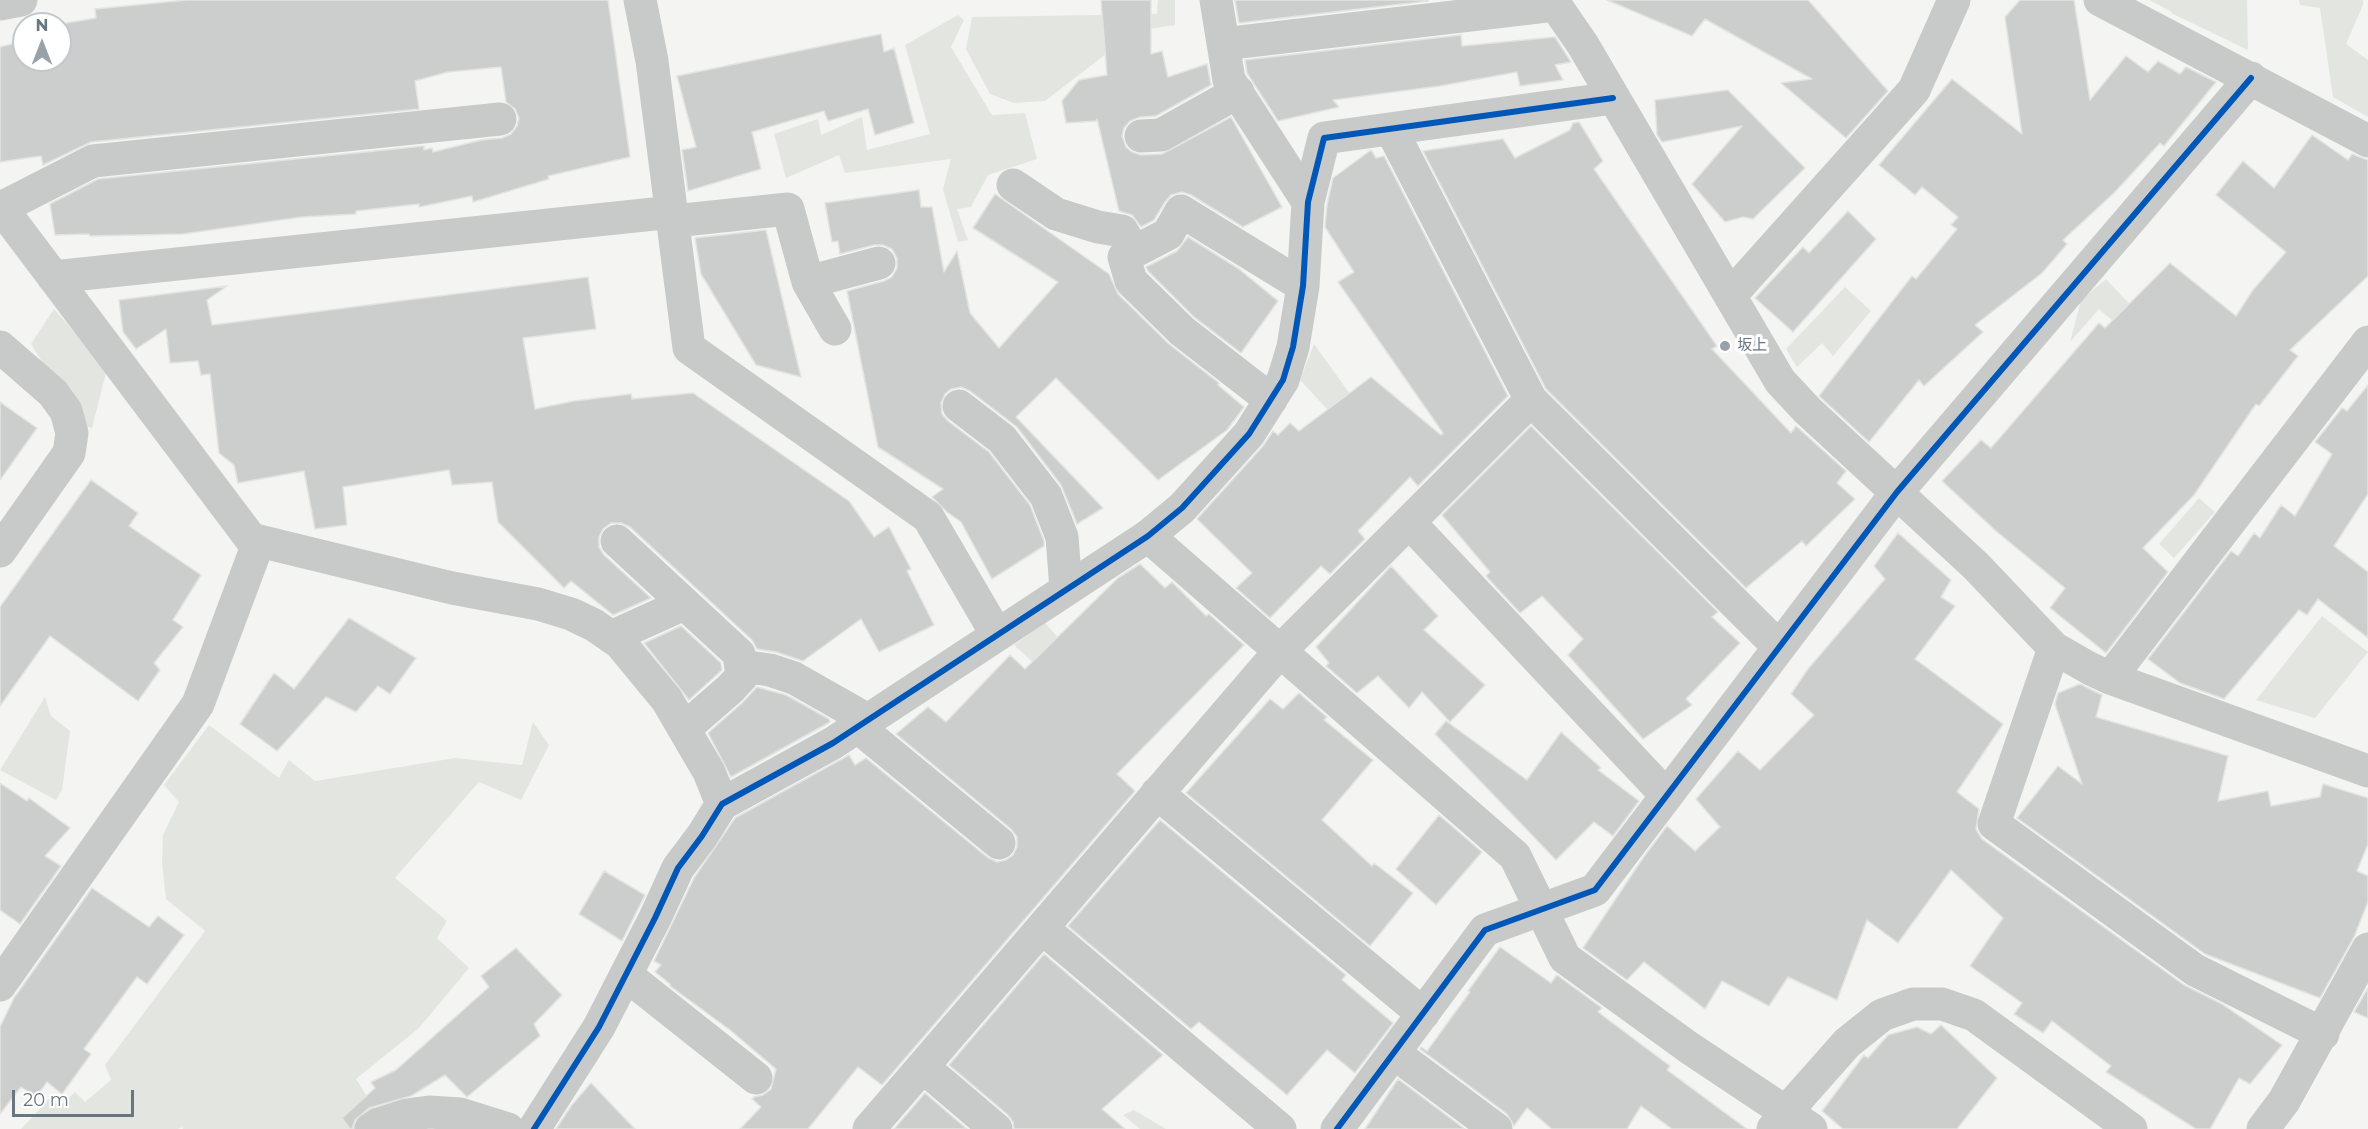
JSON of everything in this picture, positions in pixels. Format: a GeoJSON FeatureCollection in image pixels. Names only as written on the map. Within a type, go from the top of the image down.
{"type":"FeatureCollection","features":[{"type":"Feature","properties":{"kind":"street"},"geometry":{"type":"LineString","coordinates":[[0,4],[21,0]]}},
{"type":"Feature","properties":{"kind":"street"},"geometry":{"type":"LineString","coordinates":[[640,0],[652,61],[689,348],[928,516],[997,635]]}},
{"type":"Feature","properties":{"kind":"street"},"geometry":{"type":"LineString","coordinates":[[1216,0],[1229,80],[1308,202]]}},
{"type":"Feature","properties":{"kind":"street"},"geometry":{"type":"LineString","coordinates":[[1730,296],[1914,90],[1954,0]]}},
{"type":"Feature","properties":{"kind":"street"},"geometry":{"type":"LineString","coordinates":[[2100,0],[2368,141]]}},
{"type":"Feature","properties":{"kind":"street"},"geometry":{"type":"LineString","coordinates":[[1223,44],[1553,3],[1583,45],[1780,381],[1807,410],[1976,566],[2054,648],[2110,678],[2368,771]]}},
{"type":"Feature","properties":{"kind":"street"},"geometry":{"type":"LineString","coordinates":[[1337,1129],[1485,930],[1595,890],[1897,492],[2251,78]]}},
{"type":"Feature","properties":{"kind":"street"},"geometry":{"type":"LineString","coordinates":[[1141,136],[1161,135],[1238,92]]}},
{"type":"Feature","properties":{"kind":"street"},"geometry":{"type":"LineString","coordinates":[[534,1129],[599,1027],[678,868],[722,804],[833,743],[1148,536],[1182,508],[1249,434],[1283,380],[1293,347],[1303,286],[1308,202],[1324,138],[1613,98]]}},
{"type":"Feature","properties":{"kind":"street"},"geometry":{"type":"LineString","coordinates":[[500,119],[93,161],[1,207],[252,539],[452,588],[538,604],[571,614],[594,625],[620,644],[667,700],[709,772],[722,804]]}},
{"type":"Feature","properties":{"kind":"street"},"geometry":{"type":"LineString","coordinates":[[1390,129],[1532,400],[1779,647]]}},
{"type":"Feature","properties":{"kind":"street"},"geometry":{"type":"LineString","coordinates":[[1012,185],[1056,214],[1098,227],[1122,231],[1129,254],[1131,282],[1182,332],[1271,400]]}},
{"type":"Feature","properties":{"kind":"street"},"geometry":{"type":"LineString","coordinates":[[53,277],[673,217],[788,209],[808,282],[835,329]]}},
{"type":"Feature","properties":{"kind":"street"},"geometry":{"type":"LineString","coordinates":[[1129,254],[1168,234],[1181,211],[1303,286]]}},
{"type":"Feature","properties":{"kind":"street"},"geometry":{"type":"LineString","coordinates":[[808,282],[879,263]]}},
{"type":"Feature","properties":{"kind":"street"},"geometry":{"type":"LineString","coordinates":[[2110,678],[2368,342]]}},
{"type":"Feature","properties":{"kind":"street"},"geometry":{"type":"LineString","coordinates":[[0,347],[52,393],[66,411],[72,434],[69,453],[0,551]]}},
{"type":"Feature","properties":{"kind":"street"},"geometry":{"type":"LineString","coordinates":[[869,1129],[1280,651],[1532,400]]}},
{"type":"Feature","properties":{"kind":"street"},"geometry":{"type":"LineString","coordinates":[[959,406],[1002,439],[1046,496],[1062,537],[1066,590]]}},
{"type":"Feature","properties":{"kind":"street"},"geometry":{"type":"LineString","coordinates":[[1409,522],[1666,795]]}},
{"type":"Feature","properties":{"kind":"street"},"geometry":{"type":"LineString","coordinates":[[1148,536],[1515,856],[1565,958],[1790,1124],[1847,1043],[1882,1015],[1913,1004],[1942,1004],[1974,1015],[2131,1129]]}},
{"type":"Feature","properties":{"kind":"street"},"geometry":{"type":"LineString","coordinates":[[617,541],[740,654],[742,676],[684,729]]}},
{"type":"Feature","properties":{"kind":"street"},"geometry":{"type":"LineString","coordinates":[[0,985],[198,704],[259,542]]}},
{"type":"Feature","properties":{"kind":"street"},"geometry":{"type":"LineString","coordinates":[[611,637],[684,604]]}},
{"type":"Feature","properties":{"kind":"street"},"geometry":{"type":"LineString","coordinates":[[2054,648],[1994,824],[2195,970],[2323,1034]]}},
{"type":"Feature","properties":{"kind":"street"},"geometry":{"type":"LineString","coordinates":[[741,666],[770,670],[794,678],[863,723],[999,843]]}},
{"type":"Feature","properties":{"kind":"street"},"geometry":{"type":"LineString","coordinates":[[1157,793],[1423,1014]]}},
{"type":"Feature","properties":{"kind":"street"},"geometry":{"type":"LineString","coordinates":[[1042,928],[1280,1129]]}},
{"type":"Feature","properties":{"kind":"street"},"geometry":{"type":"LineString","coordinates":[[2263,1129],[2284,1101],[2368,949]]}},
{"type":"Feature","properties":{"kind":"street"},"geometry":{"type":"LineString","coordinates":[[626,975],[756,1078]]}},
{"type":"Feature","properties":{"kind":"street"},"geometry":{"type":"LineString","coordinates":[[1394,1053],[1496,1129]]}},
{"type":"Feature","properties":{"kind":"street"},"geometry":{"type":"LineString","coordinates":[[923,1067],[996,1129]]}},
{"type":"Feature","properties":{"kind":"street"},"geometry":{"type":"LineString","coordinates":[[371,1129],[407,1115],[429,1112],[460,1114],[508,1129]]}},
{"type":"Feature","properties":{"kind":"shaded area"},"geometry":{"type":"Polygon","coordinates":[[[1158,0],[1175,0],[1175,25],[1136,31],[1045,101],[1014,103],[990,94],[966,49],[972,17],[1157,14],[1158,0]]]}},
{"type":"Feature","properties":{"kind":"shaded area"},"geometry":{"type":"Polygon","coordinates":[[[2149,0],[2247,0],[2248,50],[2171,13],[2149,0]]]}},
{"type":"Feature","properties":{"kind":"shaded area"},"geometry":{"type":"Polygon","coordinates":[[[2299,0],[2363,0],[2363,5],[2346,44],[2368,60],[2368,117],[2333,97],[2320,8],[2300,5],[2299,0]]]}},
{"type":"Feature","properties":{"kind":"shaded area"},"geometry":{"type":"Polygon","coordinates":[[[958,15],[964,20],[951,47],[992,115],[1025,113],[1037,159],[988,175],[971,207],[957,209],[968,240],[958,242],[943,189],[951,159],[845,173],[839,155],[786,178],[774,134],[818,119],[821,135],[862,117],[867,150],[930,134],[905,45],[958,15]]]}},
{"type":"Feature","properties":{"kind":"shaded area"},"geometry":{"type":"Polygon","coordinates":[[[2106,279],[2169,346],[2159,362],[2099,309],[2070,342],[2081,300],[2106,279]]]}},
{"type":"Feature","properties":{"kind":"shaded area"},"geometry":{"type":"Polygon","coordinates":[[[1845,287],[1871,311],[1833,356],[1822,343],[1797,367],[1786,349],[1845,287]]]}},
{"type":"Feature","properties":{"kind":"shaded area"},"geometry":{"type":"Polygon","coordinates":[[[54,309],[107,369],[92,428],[81,425],[31,344],[54,309]]]}},
{"type":"Feature","properties":{"kind":"shaded area"},"geometry":{"type":"Polygon","coordinates":[[[1314,344],[1361,409],[1342,425],[1300,380],[1314,344]]]}},
{"type":"Feature","properties":{"kind":"shaded area"},"geometry":{"type":"Polygon","coordinates":[[[2199,498],[2215,512],[2174,558],[2159,544],[2199,498]]]}},
{"type":"Feature","properties":{"kind":"shaded area"},"geometry":{"type":"Polygon","coordinates":[[[2322,616],[2368,652],[2315,718],[2256,700],[2322,616]]]}},
{"type":"Feature","properties":{"kind":"shaded area"},"geometry":{"type":"Polygon","coordinates":[[[1045,623],[1085,668],[1080,706],[1014,645],[1045,623]]]}},
{"type":"Feature","properties":{"kind":"shaded area"},"geometry":{"type":"Polygon","coordinates":[[[45,697],[51,716],[70,731],[62,790],[56,800],[0,770],[45,697]]]}},
{"type":"Feature","properties":{"kind":"shaded area"},"geometry":{"type":"Polygon","coordinates":[[[533,722],[549,745],[521,800],[479,782],[395,878],[447,921],[437,938],[469,968],[419,1028],[356,1079],[377,1112],[355,1129],[183,1129],[182,1127],[178,1129],[21,1129],[49,1099],[60,1106],[75,1092],[85,1102],[111,1080],[105,1065],[205,931],[166,899],[162,863],[163,835],[179,802],[164,785],[209,725],[279,778],[289,760],[315,781],[455,758],[522,765],[533,722]]]}},
{"type":"Feature","properties":{"kind":"shaded area"},"geometry":{"type":"Polygon","coordinates":[[[1134,1110],[1166,1129],[1140,1129],[1123,1115],[1134,1110]]]}},
{"type":"Feature","properties":{"kind":"building"},"geometry":{"type":"Polygon","coordinates":[[[187,0],[608,0],[630,157],[548,176],[549,179],[473,202],[472,196],[419,207],[419,204],[356,211],[356,214],[302,217],[183,234],[55,235],[50,204],[98,179],[424,146],[424,150],[432,148],[433,152],[481,140],[502,138],[511,134],[519,118],[515,109],[506,102],[501,67],[448,72],[415,81],[419,109],[91,142],[43,165],[41,156],[0,162],[0,47],[12,44],[12,72],[72,72],[72,22],[96,18],[95,9],[187,0]]]}},
{"type":"Feature","properties":{"kind":"building"},"geometry":{"type":"Polygon","coordinates":[[[1101,0],[1151,0],[1151,54],[1162,51],[1168,77],[1207,64],[1211,85],[1156,116],[1140,117],[1130,121],[1124,128],[1122,136],[1126,147],[1141,155],[1162,154],[1231,117],[1282,207],[1243,227],[1191,195],[1182,192],[1171,195],[1154,220],[1141,227],[1132,215],[1119,211],[1097,119],[1096,121],[1066,123],[1062,101],[1079,80],[1107,75],[1101,0]]]}},
{"type":"Feature","properties":{"kind":"building"},"geometry":{"type":"Polygon","coordinates":[[[1235,0],[1428,0],[1428,1],[1239,23],[1235,0]]]}},
{"type":"Feature","properties":{"kind":"building"},"geometry":{"type":"Polygon","coordinates":[[[1607,0],[1808,0],[1888,91],[1846,138],[1781,83],[1812,79],[1705,19],[1692,36],[1607,0]]]}},
{"type":"Feature","properties":{"kind":"building"},"geometry":{"type":"Polygon","coordinates":[[[2020,0],[2074,0],[2090,100],[2126,56],[2148,72],[2158,61],[2180,74],[2186,67],[2216,82],[2164,146],[2160,143],[2115,192],[2063,240],[2067,244],[2042,273],[1975,325],[1983,332],[1924,386],[1919,380],[1869,442],[1819,396],[1912,276],[1916,279],[1957,229],[1951,225],[1958,217],[1922,187],[1915,195],[1879,165],[1952,79],[2022,134],[2005,17],[2020,0]]]}},
{"type":"Feature","properties":{"kind":"building"},"geometry":{"type":"Polygon","coordinates":[[[881,34],[884,52],[894,48],[914,123],[875,135],[868,109],[828,121],[824,111],[752,132],[761,169],[688,191],[682,150],[696,147],[677,76],[881,34]]]}},
{"type":"Feature","properties":{"kind":"building"},"geometry":{"type":"Polygon","coordinates":[[[1461,35],[1462,46],[1555,37],[1571,62],[1555,65],[1563,80],[1520,86],[1517,72],[1440,86],[1333,100],[1339,107],[1278,121],[1247,73],[1245,60],[1461,35]]]}},
{"type":"Feature","properties":{"kind":"building"},"geometry":{"type":"Polygon","coordinates":[[[1728,90],[1805,168],[1753,219],[1743,217],[1725,222],[1692,184],[1742,126],[1662,142],[1657,135],[1655,100],[1728,90]]]}},
{"type":"Feature","properties":{"kind":"building"},"geometry":{"type":"Polygon","coordinates":[[[1579,122],[1603,161],[1594,169],[1717,346],[1712,349],[1791,433],[1796,426],[1846,471],[1837,483],[1855,499],[1806,546],[1802,541],[1746,588],[1546,389],[1423,151],[1503,139],[1515,158],[1570,130],[1573,123],[1579,122]]]}},
{"type":"Feature","properties":{"kind":"building"},"geometry":{"type":"Polygon","coordinates":[[[2312,135],[2348,160],[2352,154],[2368,160],[2368,276],[2290,350],[2298,356],[2259,406],[2256,404],[2194,495],[2143,548],[2168,572],[2106,653],[2050,608],[2065,588],[1996,531],[1942,481],[1981,440],[1991,448],[2099,323],[2105,328],[2170,263],[2236,316],[2253,290],[2286,252],[2216,195],[2243,161],[2274,188],[2312,135]]]}},
{"type":"Feature","properties":{"kind":"building"},"geometry":{"type":"Polygon","coordinates":[[[1371,150],[1376,158],[1384,156],[1508,396],[1418,486],[1410,477],[1358,531],[1365,539],[1330,574],[1321,566],[1270,618],[1236,588],[1252,573],[1197,519],[1263,446],[1273,431],[1278,435],[1290,423],[1299,431],[1371,377],[1441,435],[1443,433],[1338,282],[1354,272],[1325,227],[1333,178],[1371,150]]]}},
{"type":"Feature","properties":{"kind":"building"},"geometry":{"type":"Polygon","coordinates":[[[919,190],[921,207],[932,207],[944,272],[957,251],[970,313],[999,348],[1058,282],[973,228],[995,194],[1109,274],[1118,294],[1169,344],[1219,383],[1218,385],[1244,407],[1227,430],[1158,480],[1056,378],[1016,417],[1103,508],[1077,524],[1061,485],[1017,427],[970,391],[961,387],[951,389],[945,394],[941,403],[942,414],[989,452],[1030,505],[1044,541],[1044,546],[992,579],[961,522],[932,497],[943,489],[878,447],[847,291],[892,277],[897,268],[897,258],[892,249],[883,245],[874,245],[840,254],[838,241],[832,242],[825,203],[919,190]]]}},
{"type":"Feature","properties":{"kind":"building"},"geometry":{"type":"Polygon","coordinates":[[[1848,211],[1876,239],[1793,332],[1755,298],[1803,247],[1809,253],[1848,211]]]}},
{"type":"Feature","properties":{"kind":"building"},"geometry":{"type":"Polygon","coordinates":[[[766,230],[801,377],[756,365],[701,274],[695,238],[766,230]]]}},
{"type":"Feature","properties":{"kind":"building"},"geometry":{"type":"Polygon","coordinates":[[[1188,237],[1239,269],[1278,301],[1241,353],[1194,317],[1146,267],[1177,251],[1188,237]]]}},
{"type":"Feature","properties":{"kind":"building"},"geometry":{"type":"Polygon","coordinates":[[[588,277],[596,329],[523,338],[535,409],[574,401],[631,394],[632,399],[693,393],[849,501],[874,537],[889,527],[911,569],[907,571],[934,625],[879,652],[861,619],[803,661],[776,652],[757,649],[752,640],[630,527],[621,523],[611,523],[603,529],[599,537],[599,547],[604,555],[651,598],[613,615],[571,581],[564,588],[498,522],[492,482],[452,485],[449,470],[343,487],[347,525],[315,529],[304,471],[238,483],[234,465],[219,453],[210,374],[201,375],[198,361],[170,363],[166,329],[136,349],[123,332],[119,300],[227,286],[207,300],[212,325],[588,277]]]}},
{"type":"Feature","properties":{"kind":"building"},"geometry":{"type":"Polygon","coordinates":[[[2368,385],[2368,494],[2334,546],[2368,572],[2368,638],[2318,599],[2307,615],[2299,610],[2224,699],[2180,683],[2148,659],[2231,551],[2238,556],[2254,533],[2260,538],[2281,505],[2295,516],[2332,454],[2315,442],[2342,408],[2347,411],[2368,385]]]}},
{"type":"Feature","properties":{"kind":"building"},"geometry":{"type":"Polygon","coordinates":[[[0,402],[37,428],[0,480],[0,402]]]}},
{"type":"Feature","properties":{"kind":"building"},"geometry":{"type":"Polygon","coordinates":[[[1531,426],[1718,612],[1712,617],[1740,643],[1686,699],[1692,705],[1643,739],[1568,655],[1583,639],[1542,596],[1520,613],[1486,576],[1490,572],[1442,515],[1531,426]]]}},
{"type":"Feature","properties":{"kind":"building"},"geometry":{"type":"Polygon","coordinates":[[[91,480],[138,513],[129,526],[201,575],[173,620],[183,627],[154,663],[160,670],[138,701],[50,636],[0,706],[0,607],[91,480]]]}},
{"type":"Feature","properties":{"kind":"building"},"geometry":{"type":"Polygon","coordinates":[[[1898,533],[1951,580],[1941,597],[1955,606],[1915,659],[2003,724],[1957,792],[1979,809],[1976,829],[1982,839],[2184,985],[2222,1004],[2282,1045],[2250,1084],[2239,1078],[2210,1129],[2196,1129],[2106,1072],[2111,1066],[2052,1021],[2043,1033],[2014,1014],[2022,1003],[1970,966],[2003,918],[1951,870],[1898,943],[1867,920],[1837,1000],[1788,977],[1769,1006],[1722,981],[1705,1009],[1644,962],[1627,980],[1583,948],[1667,826],[1695,851],[1720,827],[1696,799],[1738,751],[1760,770],[1814,715],[1791,694],[1808,669],[1885,579],[1874,566],[1898,533]]]}},
{"type":"Feature","properties":{"kind":"building"},"geometry":{"type":"Polygon","coordinates":[[[1140,564],[1165,588],[1172,582],[1206,616],[1209,614],[1244,645],[1117,774],[1135,791],[882,1085],[858,1067],[808,1129],[740,1129],[761,1107],[752,1099],[771,1089],[776,1069],[730,1030],[670,986],[655,972],[661,965],[654,961],[694,878],[735,818],[849,755],[855,765],[866,758],[987,857],[997,862],[1006,860],[1013,855],[1017,847],[1017,837],[1011,829],[896,734],[928,707],[946,722],[1010,655],[1025,669],[1118,578],[1140,564]]]}},
{"type":"Feature","properties":{"kind":"building"},"geometry":{"type":"Polygon","coordinates":[[[1391,566],[1438,616],[1424,630],[1485,685],[1450,722],[1422,692],[1409,708],[1378,676],[1357,693],[1326,666],[1329,663],[1316,647],[1391,566]]]}},
{"type":"Feature","properties":{"kind":"building"},"geometry":{"type":"Polygon","coordinates":[[[349,618],[416,658],[390,694],[378,686],[356,712],[326,697],[277,751],[240,724],[274,673],[294,689],[349,618]]]}},
{"type":"Feature","properties":{"kind":"building"},"geometry":{"type":"Polygon","coordinates":[[[681,626],[721,663],[722,670],[689,700],[644,643],[681,626]]]}},
{"type":"Feature","properties":{"kind":"building"},"geometry":{"type":"Polygon","coordinates":[[[2080,684],[2102,695],[2096,717],[2228,756],[2218,801],[2268,791],[2271,806],[2320,797],[2323,784],[2368,798],[2368,844],[2357,871],[2368,876],[2368,902],[2354,937],[2320,998],[2205,954],[2017,818],[2058,766],[2082,784],[2055,704],[2058,693],[2080,684]]]}},
{"type":"Feature","properties":{"kind":"building"},"geometry":{"type":"Polygon","coordinates":[[[757,687],[786,695],[829,719],[830,722],[731,777],[708,733],[757,687]]]}},
{"type":"Feature","properties":{"kind":"building"},"geometry":{"type":"Polygon","coordinates":[[[1299,693],[1327,717],[1324,720],[1373,760],[1322,820],[1372,866],[1374,863],[1413,893],[1370,946],[1186,793],[1270,699],[1283,709],[1299,693]]]}},
{"type":"Feature","properties":{"kind":"building"},"geometry":{"type":"Polygon","coordinates":[[[1446,721],[1527,780],[1561,732],[1601,768],[1598,770],[1639,801],[1613,836],[1594,822],[1556,860],[1435,734],[1446,721]]]}},
{"type":"Feature","properties":{"kind":"building"},"geometry":{"type":"Polygon","coordinates":[[[0,783],[27,801],[29,798],[70,828],[45,856],[61,866],[20,924],[0,910],[0,783]]]}},
{"type":"Feature","properties":{"kind":"building"},"geometry":{"type":"Polygon","coordinates":[[[1439,815],[1482,852],[1436,905],[1396,869],[1439,815]]]}},
{"type":"Feature","properties":{"kind":"building"},"geometry":{"type":"Polygon","coordinates":[[[1160,820],[1346,975],[1342,980],[1393,1023],[1355,1073],[1327,1050],[1287,1095],[1199,1022],[1191,1029],[1068,926],[1160,820]]]}},
{"type":"Feature","properties":{"kind":"building"},"geometry":{"type":"Polygon","coordinates":[[[604,871],[645,895],[622,941],[579,914],[604,871]]]}},
{"type":"Feature","properties":{"kind":"building"},"geometry":{"type":"Polygon","coordinates":[[[92,888],[149,927],[158,916],[184,935],[147,984],[137,977],[84,1049],[91,1054],[62,1094],[47,1082],[36,1097],[21,1087],[0,1114],[0,1027],[14,998],[92,888]]]}},
{"type":"Feature","properties":{"kind":"building"},"geometry":{"type":"Polygon","coordinates":[[[1500,947],[1551,983],[1557,975],[1602,1008],[1598,1012],[1670,1066],[1667,1070],[1747,1129],[1672,1129],[1641,1106],[1627,1129],[1552,1129],[1527,1108],[1514,1126],[1507,1114],[1420,1049],[1421,1047],[1427,1051],[1500,947]]]}},
{"type":"Feature","properties":{"kind":"building"},"geometry":{"type":"Polygon","coordinates":[[[516,948],[562,995],[534,1024],[540,1036],[467,1097],[445,1075],[411,1096],[369,1108],[355,1120],[350,1129],[342,1118],[375,1088],[371,1082],[396,1070],[489,987],[481,976],[516,948]]]}},
{"type":"Feature","properties":{"kind":"building"},"geometry":{"type":"Polygon","coordinates":[[[1044,954],[1163,1055],[1102,1109],[1125,1129],[1014,1129],[1013,1122],[1008,1115],[949,1065],[1044,954]]]}},
{"type":"Feature","properties":{"kind":"building"},"geometry":{"type":"Polygon","coordinates":[[[2368,988],[2368,1018],[2354,1012],[2368,988]]]}},
{"type":"Feature","properties":{"kind":"building"},"geometry":{"type":"Polygon","coordinates":[[[1941,1025],[1997,1078],[1957,1129],[1843,1129],[1822,1111],[1864,1055],[1868,1058],[1888,1035],[1917,1027],[1931,1034],[1941,1025]]]}},
{"type":"Feature","properties":{"kind":"building"},"geometry":{"type":"Polygon","coordinates":[[[1398,1079],[1465,1129],[1365,1129],[1398,1079]]]}},
{"type":"Feature","properties":{"kind":"building"},"geometry":{"type":"Polygon","coordinates":[[[591,1083],[635,1129],[556,1129],[571,1106],[591,1083]]]}},
{"type":"Feature","properties":{"kind":"building"},"geometry":{"type":"Polygon","coordinates":[[[925,1093],[967,1129],[894,1129],[925,1093]]]}},
{"type":"Feature","properties":{"kind":"cycle path"},"geometry":{"type":"LineString","coordinates":[[1337,1129],[1485,930],[1595,890],[1897,492],[2251,78]]}},
{"type":"Feature","properties":{"kind":"cycle path"},"geometry":{"type":"LineString","coordinates":[[534,1129],[599,1027],[678,868],[722,804],[833,743],[1148,536],[1182,508],[1249,434],[1283,380],[1293,347],[1303,286],[1308,202],[1324,138],[1613,98]]}},
{"type":"Feature","properties":{"kind":"place","name":"坂上"},"geometry":{"type":"Point","coordinates":[1725,346]}}]}
